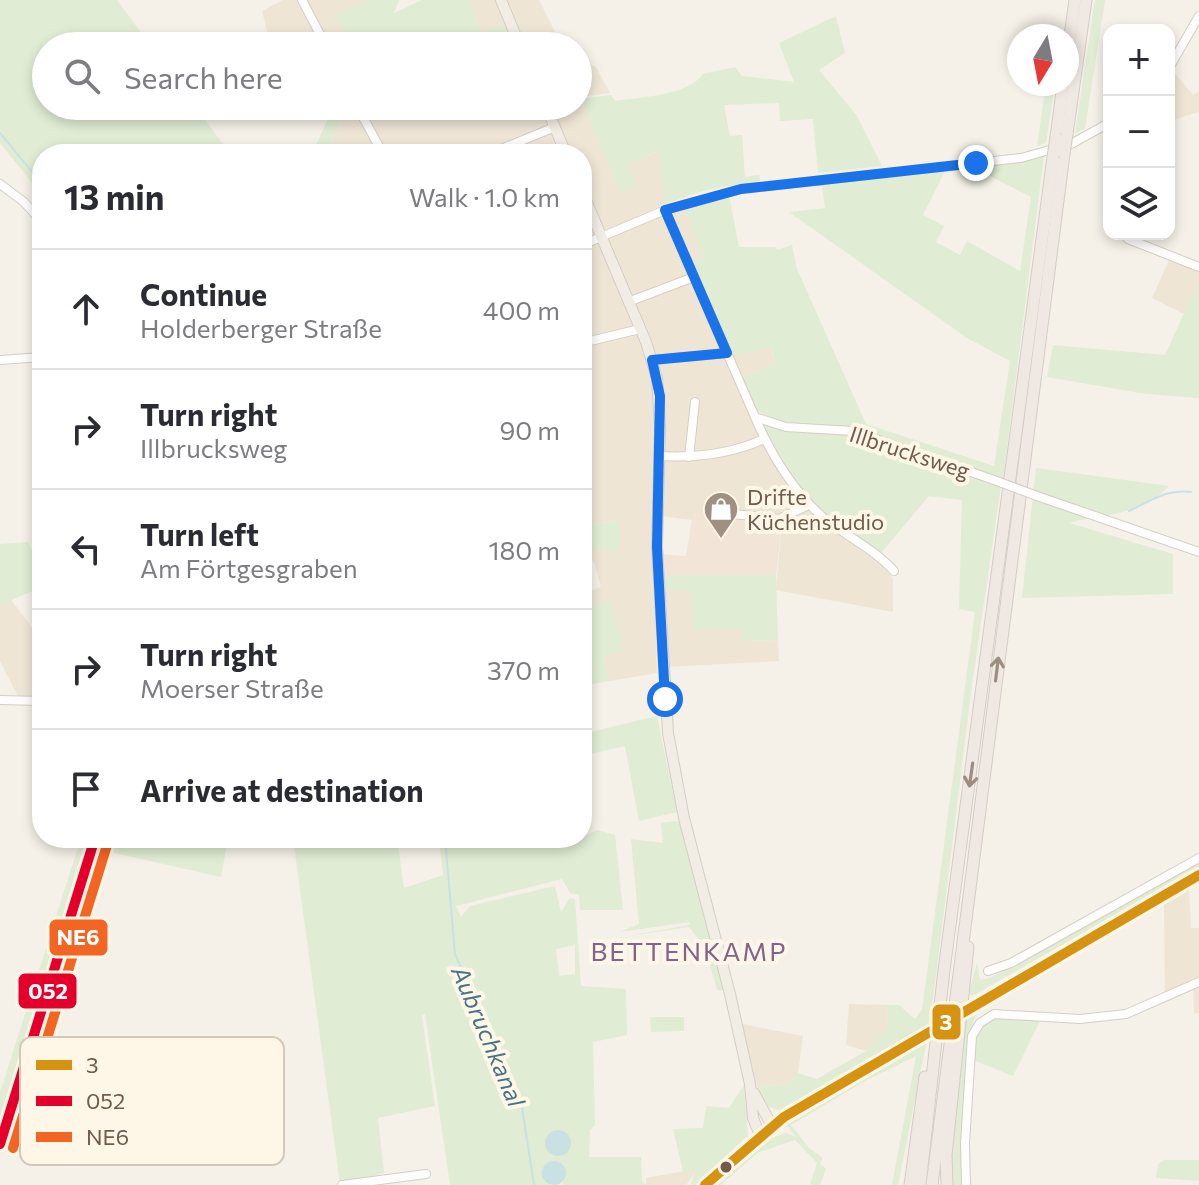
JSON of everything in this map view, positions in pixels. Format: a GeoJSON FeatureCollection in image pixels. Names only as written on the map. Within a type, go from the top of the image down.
{"type":"FeatureCollection","features":[{"type":"Feature","properties":{"kind":"highway"},"geometry":{"type":"LineString","coordinates":[[1072,24],[1075,0]]}},
{"type":"Feature","properties":{"kind":"highway"},"geometry":{"type":"LineString","coordinates":[[1061,135],[1086,0]]}},
{"type":"Feature","properties":{"kind":"highway"},"geometry":{"type":"LineString","coordinates":[[932,1185],[1059,156],[1063,96]]}},
{"type":"Feature","properties":{"kind":"highway"},"geometry":{"type":"LineString","coordinates":[[920,1185],[944,970],[1059,156]]}},
{"type":"Feature","properties":{"kind":"highway"},"geometry":{"type":"LineString","coordinates":[[947,1185],[946,1155],[967,973],[973,869]]}},
{"type":"Feature","properties":{"kind":"highway"},"geometry":{"type":"LineString","coordinates":[[907,1185],[944,970]]}},
{"type":"Feature","properties":{"kind":"main road"},"geometry":{"type":"LineString","coordinates":[[501,0],[514,32]]}},
{"type":"Feature","properties":{"kind":"main road"},"geometry":{"type":"LineString","coordinates":[[552,120],[562,144]]}},
{"type":"Feature","properties":{"kind":"main road"},"geometry":{"type":"LineString","coordinates":[[592,214],[652,360],[660,396],[657,547],[668,733],[684,818],[730,994],[750,1084],[753,1118],[760,1135]]}},
{"type":"Feature","properties":{"kind":"main road"},"geometry":{"type":"LineString","coordinates":[[705,1185],[772,1126],[910,1041],[1199,875]]}},
{"type":"Feature","properties":{"kind":"main road"},"geometry":{"type":"LineString","coordinates":[[750,1084],[772,1126]]}},
{"type":"Feature","properties":{"kind":"street"},"geometry":{"type":"LineString","coordinates":[[302,0],[319,32]]}},
{"type":"Feature","properties":{"kind":"street"},"geometry":{"type":"LineString","coordinates":[[1175,58],[1199,16]]}},
{"type":"Feature","properties":{"kind":"street"},"geometry":{"type":"LineString","coordinates":[[365,120],[378,144]]}},
{"type":"Feature","properties":{"kind":"street"},"geometry":{"type":"LineString","coordinates":[[592,241],[665,210],[741,189],[1021,158],[1071,144],[1103,126]]}},
{"type":"Feature","properties":{"kind":"street"},"geometry":{"type":"LineString","coordinates":[[513,144],[555,127]]}},
{"type":"Feature","properties":{"kind":"street"},"geometry":{"type":"LineString","coordinates":[[0,184],[32,211]]}},
{"type":"Feature","properties":{"kind":"street"},"geometry":{"type":"LineString","coordinates":[[665,210],[764,439],[809,505],[877,552],[894,571]]}},
{"type":"Feature","properties":{"kind":"street"},"geometry":{"type":"LineString","coordinates":[[1131,240],[1199,267]]}},
{"type":"Feature","properties":{"kind":"street"},"geometry":{"type":"LineString","coordinates":[[628,302],[694,277]]}},
{"type":"Feature","properties":{"kind":"street"},"geometry":{"type":"LineString","coordinates":[[592,341],[640,329]]}},
{"type":"Feature","properties":{"kind":"street"},"geometry":{"type":"LineString","coordinates":[[652,360],[727,353]]}},
{"type":"Feature","properties":{"kind":"street"},"geometry":{"type":"LineString","coordinates":[[0,360],[32,358]]}},
{"type":"Feature","properties":{"kind":"street"},"geometry":{"type":"LineString","coordinates":[[689,457],[695,402]]}},
{"type":"Feature","properties":{"kind":"street","name":"Illbrucksweg"},"geometry":{"type":"LineString","coordinates":[[755,417],[786,427],[853,431],[1199,552]]}},
{"type":"Feature","properties":{"kind":"street"},"geometry":{"type":"LineString","coordinates":[[659,456],[689,457],[737,450],[764,439]]}},
{"type":"Feature","properties":{"kind":"street"},"geometry":{"type":"LineString","coordinates":[[724,513],[779,519],[809,505]]}},
{"type":"Feature","properties":{"kind":"street"},"geometry":{"type":"LineString","coordinates":[[0,700],[32,701]]}},
{"type":"Feature","properties":{"kind":"street"},"geometry":{"type":"LineString","coordinates":[[33,1037],[92,848]]}},
{"type":"Feature","properties":{"kind":"street"},"geometry":{"type":"LineString","coordinates":[[988,971],[1011,963],[1199,858]]}},
{"type":"Feature","properties":{"kind":"street"},"geometry":{"type":"LineString","coordinates":[[966,1185],[965,1143],[974,1029],[994,1014],[1080,1019],[1126,1014],[1199,982]]}},
{"type":"Feature","properties":{"kind":"street"},"geometry":{"type":"LineString","coordinates":[[0,1144],[20,1080]]}},
{"type":"Feature","properties":{"kind":"street"},"geometry":{"type":"LineString","coordinates":[[342,1185],[426,1174]]}},
{"type":"Feature","properties":{"kind":"shaded area"},"geometry":{"type":"Polygon","coordinates":[[[283,0],[370,0],[335,14],[344,32],[267,32],[262,11],[283,0]]]}},
{"type":"Feature","properties":{"kind":"shaded area"},"geometry":{"type":"Polygon","coordinates":[[[470,0],[539,0],[555,32],[509,32],[506,23],[480,32],[470,0]]]}},
{"type":"Feature","properties":{"kind":"shaded area"},"geometry":{"type":"Polygon","coordinates":[[[592,65],[596,67],[610,93],[592,95],[592,65]]]}},
{"type":"Feature","properties":{"kind":"shaded area"},"geometry":{"type":"Polygon","coordinates":[[[1175,73],[1193,95],[1199,91],[1199,112],[1175,119],[1175,73]]]}},
{"type":"Feature","properties":{"kind":"shaded area"},"geometry":{"type":"Polygon","coordinates":[[[342,120],[590,120],[620,194],[627,164],[659,151],[665,204],[592,236],[592,144],[330,144],[342,120]]]}},
{"type":"Feature","properties":{"kind":"shaded area"},"geometry":{"type":"Polygon","coordinates":[[[684,208],[704,258],[685,265],[724,356],[769,343],[776,364],[741,377],[760,432],[877,556],[893,579],[893,612],[776,590],[782,523],[694,513],[692,520],[653,515],[657,673],[610,681],[603,656],[623,651],[610,601],[592,606],[592,590],[601,587],[592,550],[620,550],[619,521],[592,524],[592,244],[684,208]]]}},
{"type":"Feature","properties":{"kind":"shaded area"},"geometry":{"type":"Polygon","coordinates":[[[1170,258],[1199,271],[1199,281],[1184,314],[1152,298],[1170,258]]]}},
{"type":"Feature","properties":{"kind":"shaded area"},"geometry":{"type":"Polygon","coordinates":[[[693,513],[782,523],[776,575],[662,575],[661,554],[686,556],[693,513]]]}},
{"type":"Feature","properties":{"kind":"shaded area"},"geometry":{"type":"Polygon","coordinates":[[[663,590],[691,590],[694,629],[742,629],[743,641],[778,640],[779,661],[667,667],[663,590]]]}},
{"type":"Feature","properties":{"kind":"shaded area"},"geometry":{"type":"Polygon","coordinates":[[[11,600],[32,627],[32,700],[21,702],[0,661],[0,605],[11,600]]]}},
{"type":"Feature","properties":{"kind":"shaded area"},"geometry":{"type":"Polygon","coordinates":[[[1189,890],[1191,928],[1199,928],[1199,1013],[1194,1014],[1193,985],[1165,999],[1164,905],[1189,890]]]}},
{"type":"Feature","properties":{"kind":"shaded area"},"geometry":{"type":"Polygon","coordinates":[[[849,1004],[887,1005],[888,1027],[866,1051],[846,1045],[849,1004]]]}},
{"type":"Feature","properties":{"kind":"shaded area"},"geometry":{"type":"Polygon","coordinates":[[[742,1024],[803,1036],[798,1073],[788,1084],[757,1087],[742,1024]]]}},
{"type":"Feature","properties":{"kind":"shaded area"},"geometry":{"type":"Polygon","coordinates":[[[696,1171],[686,1185],[646,1185],[646,1178],[696,1171]]]}},
{"type":"Feature","properties":{"kind":"green space"},"geometry":{"type":"Polygon","coordinates":[[[0,0],[117,0],[141,32],[32,32],[32,120],[205,120],[223,144],[32,144],[32,183],[0,143],[0,0]]]}},
{"type":"Feature","properties":{"kind":"green space"},"geometry":{"type":"Polygon","coordinates":[[[370,0],[399,0],[394,13],[422,0],[470,0],[480,32],[344,32],[334,14],[370,0]]]}},
{"type":"Feature","properties":{"kind":"green space"},"geometry":{"type":"Polygon","coordinates":[[[1095,0],[1105,0],[1085,128],[1075,134],[1095,0]]]}},
{"type":"Feature","properties":{"kind":"green space"},"geometry":{"type":"Polygon","coordinates":[[[836,16],[845,53],[819,70],[857,116],[882,166],[818,173],[813,119],[780,121],[779,103],[724,105],[730,136],[742,135],[745,177],[759,175],[760,181],[706,190],[665,204],[658,151],[628,164],[636,187],[620,194],[590,120],[592,98],[611,95],[615,101],[662,94],[686,87],[703,74],[735,67],[742,76],[794,82],[779,43],[836,16]]]}},
{"type":"Feature","properties":{"kind":"green space"},"geometry":{"type":"Polygon","coordinates":[[[506,22],[509,32],[485,32],[506,22]]]}},
{"type":"Feature","properties":{"kind":"green space"},"geometry":{"type":"Polygon","coordinates":[[[1044,96],[1053,96],[1046,143],[1037,146],[1044,96]]]}},
{"type":"Feature","properties":{"kind":"green space"},"geometry":{"type":"Polygon","coordinates":[[[328,120],[342,120],[330,144],[317,144],[328,120]]]}},
{"type":"Feature","properties":{"kind":"green space"},"geometry":{"type":"Polygon","coordinates":[[[1044,156],[1003,480],[863,431],[792,425],[756,411],[741,377],[776,364],[771,348],[733,355],[719,325],[714,326],[684,265],[704,258],[684,208],[729,196],[739,247],[776,247],[777,250],[792,245],[797,269],[866,424],[994,466],[1010,361],[967,338],[789,212],[825,208],[822,186],[790,187],[972,167],[981,175],[971,169],[945,171],[923,215],[944,226],[936,242],[960,255],[967,241],[1020,271],[1031,197],[986,174],[982,167],[1044,156]]]}},
{"type":"Feature","properties":{"kind":"green space"},"geometry":{"type":"Polygon","coordinates":[[[1199,281],[1199,398],[1146,394],[1047,377],[1053,345],[1165,355],[1199,281]]]}},
{"type":"Feature","properties":{"kind":"green space"},"geometry":{"type":"Polygon","coordinates":[[[761,424],[861,436],[1001,486],[972,685],[930,1023],[781,1111],[765,1105],[757,1087],[788,1084],[798,1073],[817,1079],[866,1051],[888,1027],[887,1005],[899,1005],[915,1019],[922,1010],[975,612],[959,609],[962,500],[929,496],[881,553],[810,499],[784,466],[761,424]]]}},
{"type":"Feature","properties":{"kind":"green space"},"geometry":{"type":"Polygon","coordinates":[[[1036,468],[1169,486],[1158,496],[1135,508],[1069,523],[1173,554],[1173,594],[1022,598],[1036,468]]]}},
{"type":"Feature","properties":{"kind":"green space"},"geometry":{"type":"Polygon","coordinates":[[[620,521],[620,551],[592,550],[592,524],[620,521]]]}},
{"type":"Feature","properties":{"kind":"green space"},"geometry":{"type":"Polygon","coordinates":[[[28,542],[32,550],[32,591],[0,605],[0,544],[28,542]]]}},
{"type":"Feature","properties":{"kind":"green space"},"geometry":{"type":"Polygon","coordinates":[[[662,575],[776,575],[778,640],[742,641],[741,629],[693,629],[691,590],[663,590],[662,575]]]}},
{"type":"Feature","properties":{"kind":"green space"},"geometry":{"type":"Polygon","coordinates":[[[610,600],[624,652],[603,656],[610,681],[592,684],[592,606],[610,600]]]}},
{"type":"Feature","properties":{"kind":"green space"},"geometry":{"type":"Polygon","coordinates":[[[657,716],[677,812],[639,821],[625,746],[592,754],[592,732],[657,716]]]}},
{"type":"Feature","properties":{"kind":"green space"},"geometry":{"type":"Polygon","coordinates":[[[661,823],[681,823],[724,991],[717,990],[705,947],[689,927],[623,937],[689,925],[690,922],[620,932],[639,924],[631,839],[663,843],[661,823]]]}},
{"type":"Feature","properties":{"kind":"green space"},"geometry":{"type":"Polygon","coordinates":[[[597,830],[615,835],[623,910],[580,910],[579,895],[570,893],[562,879],[456,906],[461,917],[470,906],[555,886],[561,912],[570,898],[575,899],[581,986],[626,989],[627,1035],[593,1042],[595,1125],[590,1130],[589,1157],[641,1157],[642,1181],[646,1185],[562,1185],[565,1176],[548,1185],[450,1185],[425,1014],[422,1016],[435,1106],[378,1118],[384,1173],[340,1184],[294,848],[398,848],[404,888],[443,875],[440,848],[592,848],[592,833],[597,830]],[[575,945],[556,949],[559,976],[575,974],[575,945]]]}},
{"type":"Feature","properties":{"kind":"green space"},"geometry":{"type":"Polygon","coordinates":[[[78,848],[85,848],[26,1037],[20,1037],[20,1056],[0,1120],[0,1093],[78,848]]]}},
{"type":"Feature","properties":{"kind":"green space"},"geometry":{"type":"Polygon","coordinates":[[[97,848],[226,848],[221,877],[101,850],[78,910],[97,848]]]}},
{"type":"Feature","properties":{"kind":"green space"},"geometry":{"type":"Polygon","coordinates":[[[1199,861],[1199,867],[972,996],[969,993],[977,963],[980,980],[990,978],[1199,861]]]}},
{"type":"Feature","properties":{"kind":"green space"},"geometry":{"type":"Polygon","coordinates":[[[978,1009],[971,1030],[964,1185],[952,1185],[951,1158],[966,1017],[978,1009]]]}},
{"type":"Feature","properties":{"kind":"green space"},"geometry":{"type":"Polygon","coordinates":[[[994,1016],[1041,1019],[1013,1076],[973,1060],[976,1030],[994,1016]]]}},
{"type":"Feature","properties":{"kind":"green space"},"geometry":{"type":"Polygon","coordinates":[[[650,1017],[684,1017],[684,1031],[651,1032],[650,1017]]]}},
{"type":"Feature","properties":{"kind":"green space"},"geometry":{"type":"Polygon","coordinates":[[[927,1039],[898,1185],[892,1185],[916,1056],[867,1080],[791,1125],[809,1148],[823,1158],[820,1164],[826,1169],[820,1185],[810,1185],[817,1163],[795,1140],[757,1153],[721,1185],[715,1185],[766,1140],[786,1133],[796,1137],[787,1126],[774,1133],[785,1124],[927,1039]]]}},
{"type":"Feature","properties":{"kind":"green space"},"geometry":{"type":"Polygon","coordinates":[[[744,1085],[748,1135],[695,1185],[691,1185],[695,1171],[683,1171],[673,1129],[703,1128],[706,1106],[729,1108],[744,1085]]]}},
{"type":"Feature","properties":{"kind":"green space"},"geometry":{"type":"Polygon","coordinates":[[[1165,1160],[1199,1160],[1199,1181],[1156,1178],[1158,1164],[1165,1160]]]}},
{"type":"Feature","properties":{"kind":"water"},"geometry":{"type":"Polygon","coordinates":[[[558,1130],[567,1134],[571,1143],[567,1152],[558,1156],[549,1152],[545,1143],[549,1134],[558,1130]]]}},
{"type":"Feature","properties":{"kind":"water"},"geometry":{"type":"Polygon","coordinates":[[[554,1161],[565,1168],[566,1173],[559,1184],[554,1185],[543,1178],[542,1173],[549,1162],[554,1161]]]}},
{"type":"Feature","properties":{"kind":"waterway","name":"Aubruchkanal"},"geometry":{"type":"LineString","coordinates":[[0,133],[32,172]]}},
{"type":"Feature","properties":{"kind":"waterway"},"geometry":{"type":"LineString","coordinates":[[1129,511],[1166,494],[1191,492]]}},
{"type":"Feature","properties":{"kind":"waterway","name":"Aubruchkanal"},"geometry":{"type":"LineString","coordinates":[[446,848],[455,954],[521,1101],[534,1185]]}},
{"type":"Feature","properties":{"kind":"transit line","name":"052"},"geometry":{"type":"LineString","coordinates":[[33,1037],[92,848]]}},
{"type":"Feature","properties":{"kind":"transit line","name":"NE6"},"geometry":{"type":"LineString","coordinates":[[47,1037],[106,848]]}},
{"type":"Feature","properties":{"kind":"transit line","name":"3"},"geometry":{"type":"LineString","coordinates":[[705,1185],[784,1117],[1199,875]]}},
{"type":"Feature","properties":{"kind":"transit line","name":"052"},"geometry":{"type":"LineString","coordinates":[[0,1144],[20,1080]]}},
{"type":"Feature","properties":{"kind":"transit line","name":"NE6"},"geometry":{"type":"LineString","coordinates":[[13,1148],[20,1125]]}},
{"type":"Feature","properties":{"kind":"place","name":"Drifte Küchenstudio"},"geometry":{"type":"Point","coordinates":[721,540]}},
{"type":"Feature","properties":{"kind":"district","name":"BETTENKAMP"},"geometry":{"type":"Point","coordinates":[689,950]}},
{"type":"Feature","properties":{"kind":"route"},"geometry":{"type":"LineString","coordinates":[[665,699],[657,547],[660,396],[652,360],[718,351],[727,353],[722,335],[665,210],[741,189],[976,163]]}}]}
